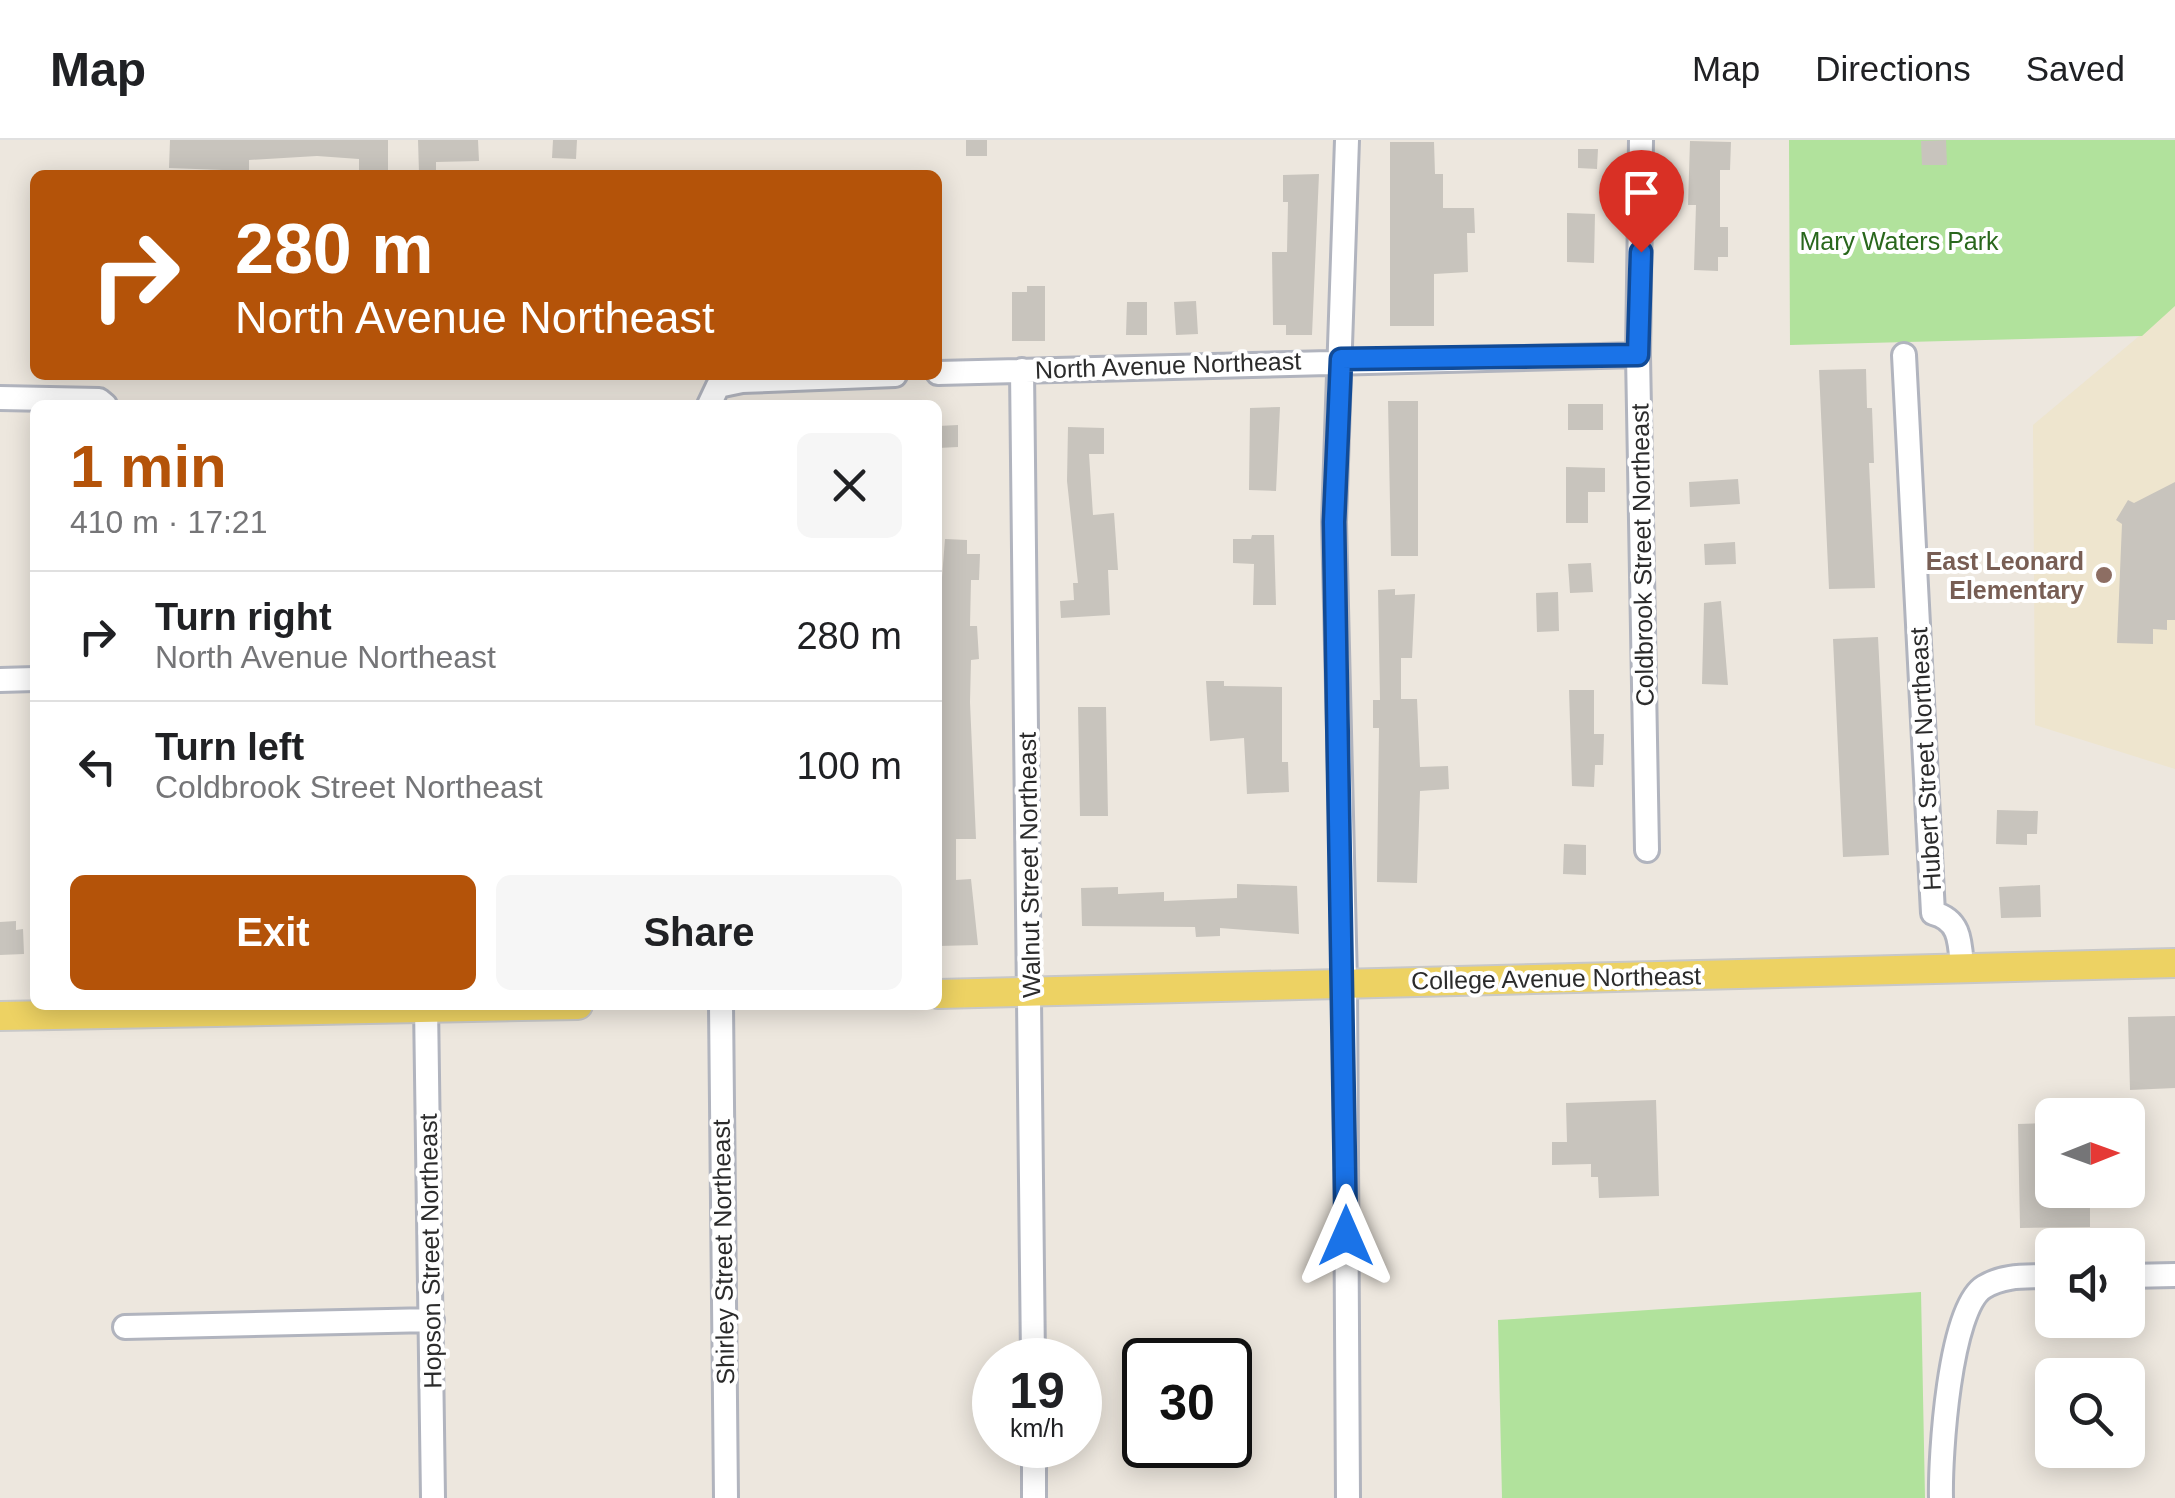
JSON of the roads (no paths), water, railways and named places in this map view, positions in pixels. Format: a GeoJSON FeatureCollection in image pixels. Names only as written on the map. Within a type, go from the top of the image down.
{"type":"FeatureCollection","features":[{"type":"Feature","properties":{"kind":"main road","name":"College Avenue Northeast"},"geometry":{"type":"LineString","coordinates":[[942,994],[2175,963]]}},
{"type":"Feature","properties":{"kind":"main road"},"geometry":{"type":"LineString","coordinates":[[0,1016],[111,1010]]}},
{"type":"Feature","properties":{"kind":"street"},"geometry":{"type":"LineString","coordinates":[[1347,140],[1334,522],[1344,983],[1348,1498]]}},
{"type":"Feature","properties":{"kind":"street","name":"Coldbrook Street Northeast"},"geometry":{"type":"LineString","coordinates":[[1641,140],[1638,355],[1648,850]]}},
{"type":"Feature","properties":{"kind":"street","name":"North Avenue Northeast"},"geometry":{"type":"LineString","coordinates":[[942,373],[1341,359],[1638,355]]}},
{"type":"Feature","properties":{"kind":"street","name":"Hubert Street Northeast"},"geometry":{"type":"LineString","coordinates":[[1904,355],[1933,913],[1951,921],[1957,930],[1962,968]]}},
{"type":"Feature","properties":{"kind":"street","name":"Walnut Street Northeast"},"geometry":{"type":"LineString","coordinates":[[1022,370],[1033,1338]]}},
{"type":"Feature","properties":{"kind":"street"},"geometry":{"type":"LineString","coordinates":[[714,396],[742,381],[768,380]]}},
{"type":"Feature","properties":{"kind":"street"},"geometry":{"type":"LineString","coordinates":[[0,398],[41,400]]}},
{"type":"Feature","properties":{"kind":"street"},"geometry":{"type":"LineString","coordinates":[[0,680],[30,679]]}},
{"type":"Feature","properties":{"kind":"street","name":"Hopson Street Northeast"},"geometry":{"type":"LineString","coordinates":[[426,1010],[433,1498]]}},
{"type":"Feature","properties":{"kind":"street","name":"Shirley Street Northeast"},"geometry":{"type":"LineString","coordinates":[[721,1010],[726,1498]]}},
{"type":"Feature","properties":{"kind":"street"},"geometry":{"type":"LineString","coordinates":[[2145,1276],[2175,1275]]}},
{"type":"Feature","properties":{"kind":"street"},"geometry":{"type":"LineString","coordinates":[[1941,1498],[1944,1412],[1958,1342],[1980,1289],[2007,1277],[2035,1276]]}},
{"type":"Feature","properties":{"kind":"street"},"geometry":{"type":"LineString","coordinates":[[125,1327],[432,1320]]}},
{"type":"Feature","properties":{"kind":"street"},"geometry":{"type":"LineString","coordinates":[[1034,1468],[1034,1498]]}},
{"type":"Feature","properties":{"kind":"place","name":"East Leonard Elementary"},"geometry":{"type":"Point","coordinates":[2104,575]}},
{"type":"Feature","properties":{"kind":"park label","name":"Mary Waters Park"},"geometry":{"type":"Point","coordinates":[1899,241]}}]}
